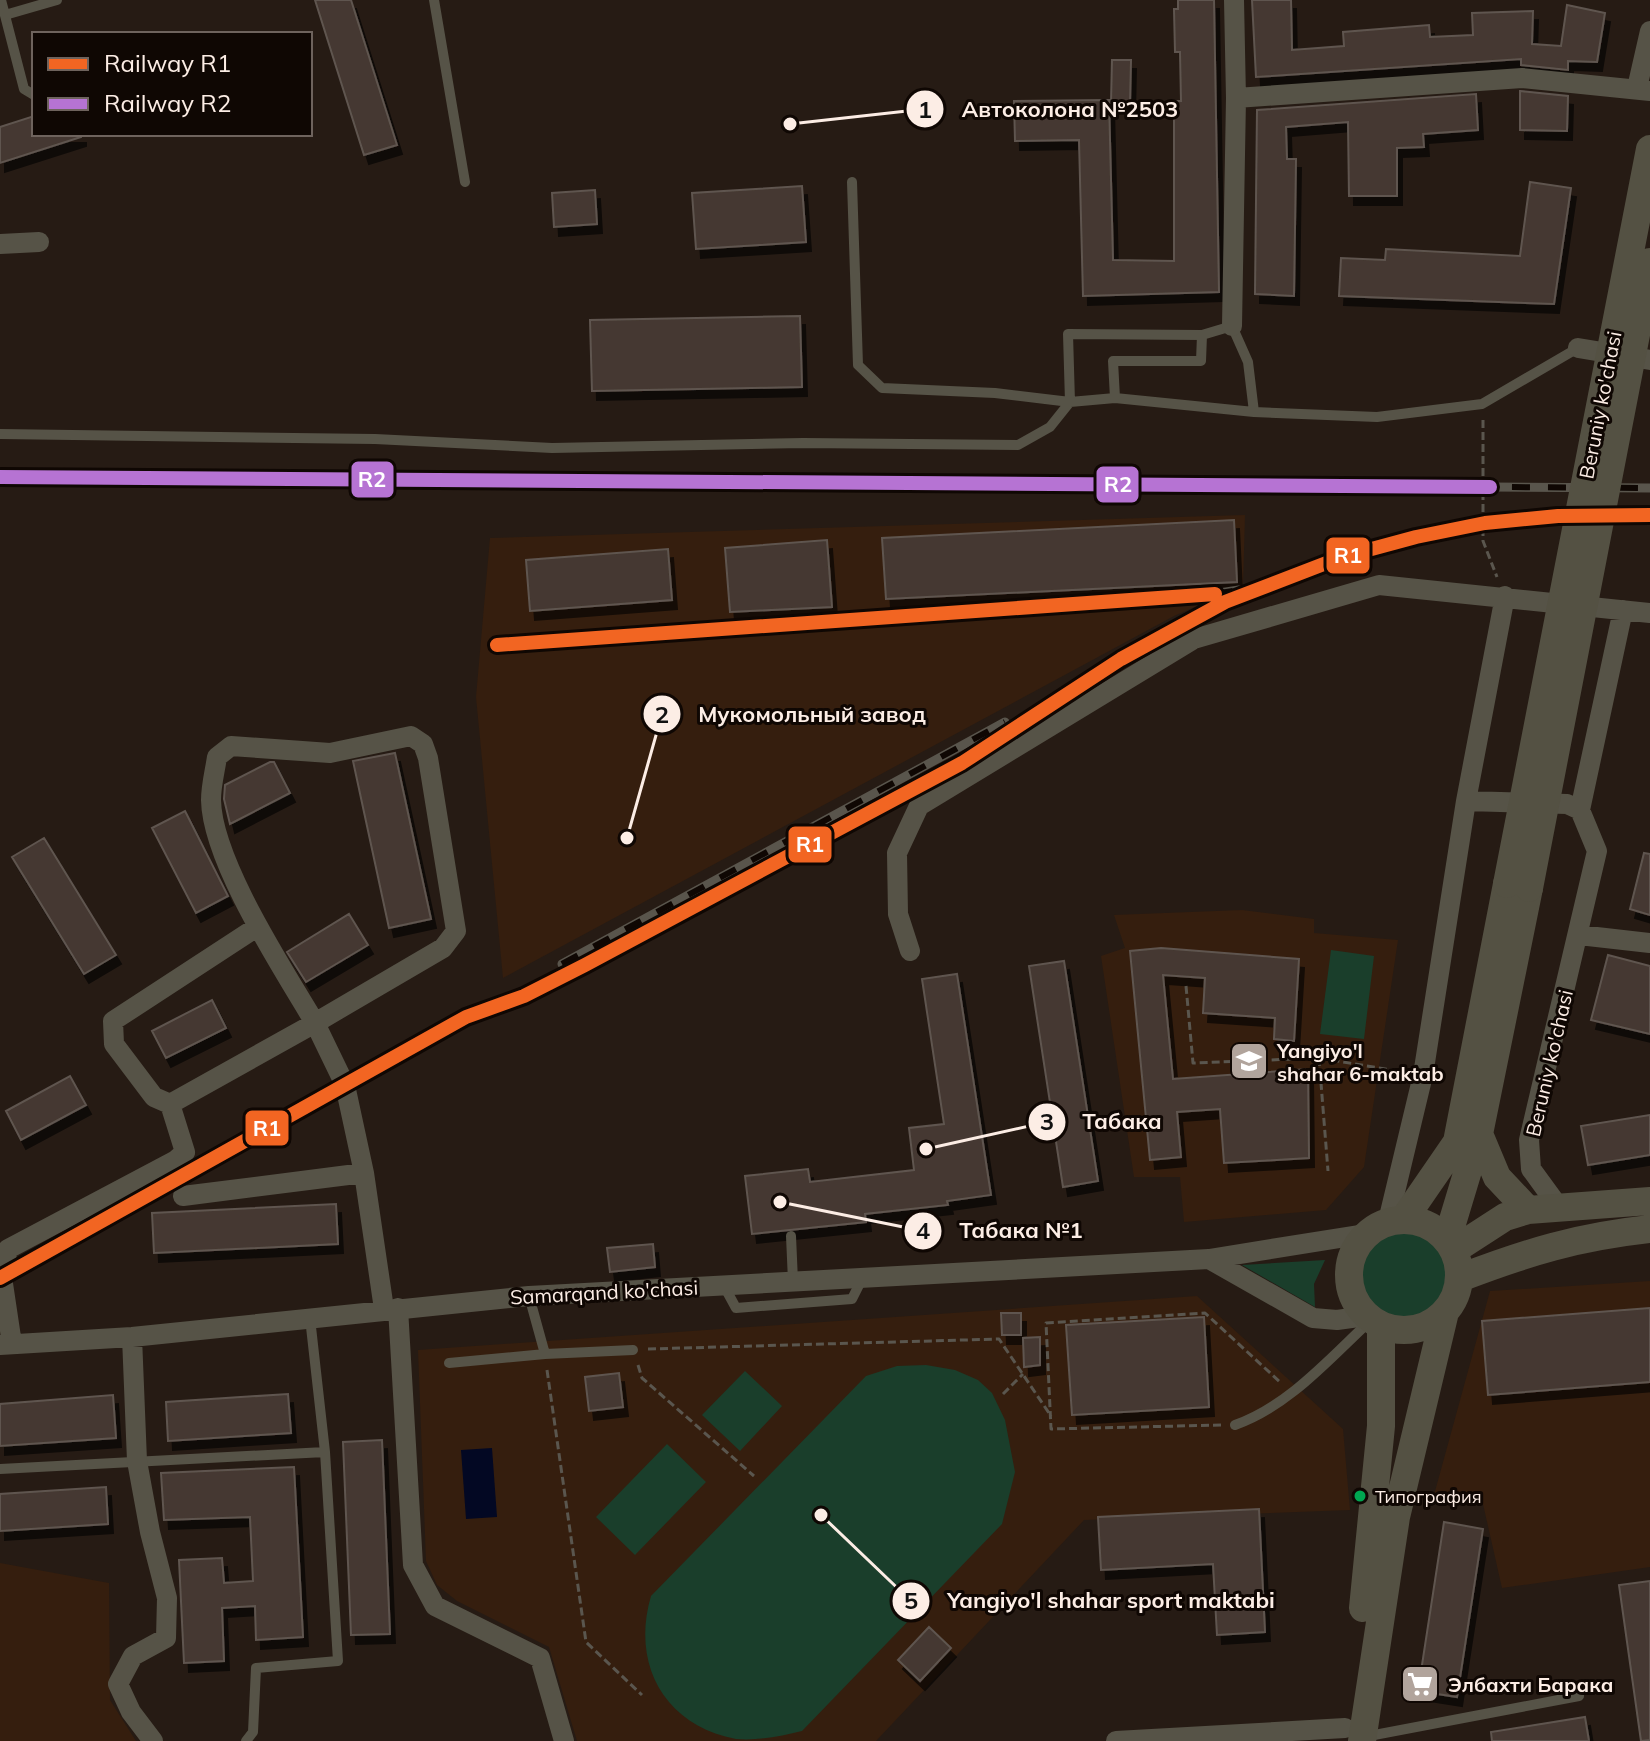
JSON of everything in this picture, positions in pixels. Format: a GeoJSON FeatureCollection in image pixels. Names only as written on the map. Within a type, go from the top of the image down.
{"type":"FeatureCollection","features":[{"type":"Feature","properties":{"kind":"main road","name":"Beruniy ko'chasi"},"geometry":{"type":"LineString","coordinates":[[1353,1737],[1396,1517],[1445,1312],[1456,1296],[1454,1256],[1479,1134],[1518,886],[1650,149]]}},
{"type":"Feature","properties":{"kind":"main road","name":"Beruniy ko'chasi"},"geometry":{"type":"LineString","coordinates":[[1353,1737],[1379,1455],[1373,1321],[1355,1302],[1349,1275],[1354,1249],[1385,1225],[1457,1142],[1518,886],[1650,262]]}},
{"type":"Feature","properties":{"kind":"main road"},"geometry":{"type":"LineString","coordinates":[[1479,1134],[1497,1177],[1528,1210]]}},
{"type":"Feature","properties":{"kind":"main road"},"geometry":{"type":"LineString","coordinates":[[1454,1256],[1505,1217],[1528,1210],[1650,1201]]}},
{"type":"Feature","properties":{"kind":"main road"},"geometry":{"type":"LineString","coordinates":[[1385,1225],[1435,1228],[1454,1256]]}},
{"type":"Feature","properties":{"kind":"main road"},"geometry":{"type":"LineString","coordinates":[[1454,1256],[1517,1255],[1588,1236],[1650,1229]]}},
{"type":"Feature","properties":{"kind":"main road"},"geometry":{"type":"LineString","coordinates":[[1373,1321],[1398,1330],[1415,1329],[1445,1312]]}},
{"type":"Feature","properties":{"kind":"street"},"geometry":{"type":"LineString","coordinates":[[1232,326],[1236,98],[1234,0]]}},
{"type":"Feature","properties":{"kind":"street"},"geometry":{"type":"LineString","coordinates":[[1236,98],[1522,78],[1644,89],[1650,31]]}},
{"type":"Feature","properties":{"kind":"street"},"geometry":{"type":"LineString","coordinates":[[0,244],[39,242]]}},
{"type":"Feature","properties":{"kind":"street"},"geometry":{"type":"LineString","coordinates":[[1578,348],[1649,355]]}},
{"type":"Feature","properties":{"kind":"street"},"geometry":{"type":"LineString","coordinates":[[910,951],[898,914],[897,853],[919,806],[1194,639],[1379,585],[1650,613]]}},
{"type":"Feature","properties":{"kind":"street","name":"Beruniy ko'chasi"},"geometry":{"type":"LineString","coordinates":[[1385,1225],[1423,1075],[1466,801],[1505,596]]}},
{"type":"Feature","properties":{"kind":"street"},"geometry":{"type":"LineString","coordinates":[[1466,801],[1567,804],[1580,810],[1623,610]]}},
{"type":"Feature","properties":{"kind":"street"},"geometry":{"type":"LineString","coordinates":[[170,1104],[315,1023],[443,948],[456,931],[428,758],[423,744],[411,736],[330,753],[231,746],[217,757],[211,803],[225,855],[257,927],[315,1023],[345,1085],[391,1309],[413,1565],[435,1606],[540,1658],[564,1741]]}},
{"type":"Feature","properties":{"kind":"street","name":"Beruniy ko'chasi"},"geometry":{"type":"LineString","coordinates":[[1558,1206],[1531,1169],[1529,1140],[1597,851],[1580,810]]}},
{"type":"Feature","properties":{"kind":"street"},"geometry":{"type":"LineString","coordinates":[[6,1344],[2,1277],[8,1249],[176,1160],[185,1152],[170,1104],[154,1097],[114,1044],[113,1021],[257,927]]}},
{"type":"Feature","properties":{"kind":"street"},"geometry":{"type":"LineString","coordinates":[[1579,935],[1650,943]]}},
{"type":"Feature","properties":{"kind":"street"},"geometry":{"type":"LineString","coordinates":[[183,1196],[364,1173]]}},
{"type":"Feature","properties":{"kind":"street","name":"Samarqand ko'chasi"},"geometry":{"type":"LineString","coordinates":[[6,1344],[132,1337],[529,1296],[1209,1259],[1385,1225]]}},
{"type":"Feature","properties":{"kind":"street"},"geometry":{"type":"LineString","coordinates":[[1209,1259],[1313,1318],[1373,1321]]}},
{"type":"Feature","properties":{"kind":"street"},"geometry":{"type":"LineString","coordinates":[[132,1337],[137,1461],[150,1532],[167,1598],[166,1638],[133,1656],[118,1684],[131,1712],[153,1741]]}},
{"type":"Feature","properties":{"kind":"street"},"geometry":{"type":"LineString","coordinates":[[1116,1741],[1353,1737]]}},
{"type":"Feature","properties":{"kind":"lane"},"geometry":{"type":"LineString","coordinates":[[1,0],[5,33],[24,89],[32,94]]}},
{"type":"Feature","properties":{"kind":"lane"},"geometry":{"type":"LineString","coordinates":[[5,15],[57,0]]}},
{"type":"Feature","properties":{"kind":"lane"},"geometry":{"type":"LineString","coordinates":[[434,0],[465,182]]}},
{"type":"Feature","properties":{"kind":"lane"},"geometry":{"type":"LineString","coordinates":[[852,182],[858,365],[882,388],[995,393],[1070,402],[1115,398],[1254,412],[1377,417],[1482,404],[1578,348]]}},
{"type":"Feature","properties":{"kind":"lane"},"geometry":{"type":"LineString","coordinates":[[0,434],[375,439],[552,448],[803,443],[1018,445],[1050,427],[1070,402],[1068,334],[1202,335],[1232,326],[1248,362],[1254,412]]}},
{"type":"Feature","properties":{"kind":"lane"},"geometry":{"type":"LineString","coordinates":[[1115,398],[1113,361],[1201,361],[1202,335]]}},
{"type":"Feature","properties":{"kind":"lane"},"geometry":{"type":"LineString","coordinates":[[791,1236],[793,1281]]}},
{"type":"Feature","properties":{"kind":"lane"},"geometry":{"type":"LineString","coordinates":[[723,1285],[736,1308],[852,1299],[863,1277]]}},
{"type":"Feature","properties":{"kind":"lane"},"geometry":{"type":"LineString","coordinates":[[529,1296],[545,1354]]}},
{"type":"Feature","properties":{"kind":"lane"},"geometry":{"type":"LineString","coordinates":[[246,1741],[253,1732],[256,1668],[338,1661],[325,1452],[310,1318]]}},
{"type":"Feature","properties":{"kind":"lane"},"geometry":{"type":"LineString","coordinates":[[1235,1425],[1258,1417],[1291,1393],[1373,1321]]}},
{"type":"Feature","properties":{"kind":"lane"},"geometry":{"type":"LineString","coordinates":[[449,1363],[633,1350]]}},
{"type":"Feature","properties":{"kind":"lane"},"geometry":{"type":"LineString","coordinates":[[0,1469],[325,1452]]}},
{"type":"Feature","properties":{"kind":"lane"},"geometry":{"type":"LineString","coordinates":[[1353,1737],[1579,1696]]}},
{"type":"Feature","properties":{"kind":"path"},"geometry":{"type":"LineString","coordinates":[[1482,404],[1483,541],[1505,596]]}},
{"type":"Feature","properties":{"kind":"path"},"geometry":{"type":"LineString","coordinates":[[1186,986],[1193,1063],[1319,1058],[1423,1075]]}},
{"type":"Feature","properties":{"kind":"path"},"geometry":{"type":"LineString","coordinates":[[1319,1058],[1328,1171]]}},
{"type":"Feature","properties":{"kind":"path"},"geometry":{"type":"LineString","coordinates":[[1235,1425],[1051,1429],[1046,1323],[1205,1313],[1291,1393]]}},
{"type":"Feature","properties":{"kind":"path"},"geometry":{"type":"LineString","coordinates":[[754,1476],[642,1378],[633,1350],[999,1339],[1051,1416]]}},
{"type":"Feature","properties":{"kind":"path"},"geometry":{"type":"LineString","coordinates":[[545,1354],[586,1642],[642,1695]]}},
{"type":"Feature","properties":{"kind":"path"},"geometry":{"type":"LineString","coordinates":[[1003,1394],[1023,1374]]}},
{"type":"Feature","properties":{"kind":"shaded area"},"geometry":{"type":"Polygon","coordinates":[[[1245,515],[1243,586],[1174,616],[503,978],[476,697],[490,538],[1245,515]]]}},
{"type":"Feature","properties":{"kind":"shaded area","name":"Yangiyo'l shahar 6-maktab"},"geometry":{"type":"Polygon","coordinates":[[[1242,910],[1314,919],[1314,933],[1398,940],[1364,1167],[1326,1210],[1184,1222],[1180,1177],[1134,1177],[1101,956],[1125,948],[1114,915],[1242,910]]]}},
{"type":"Feature","properties":{"kind":"shaded area"},"geometry":{"type":"Polygon","coordinates":[[[1650,1281],[1650,1567],[1502,1588],[1483,1504],[1434,1495],[1490,1291],[1650,1281]]]}},
{"type":"Feature","properties":{"kind":"shaded area"},"geometry":{"type":"Polygon","coordinates":[[[1197,1296],[1343,1429],[1350,1510],[1084,1520],[876,1741],[577,1741],[549,1647],[457,1601],[437,1585],[426,1561],[418,1350],[1197,1296]]]}},
{"type":"Feature","properties":{"kind":"shaded area"},"geometry":{"type":"Polygon","coordinates":[[[0,1563],[109,1583],[110,1700],[136,1741],[0,1741],[0,1563]]]}},
{"type":"Feature","properties":{"kind":"green space"},"geometry":{"type":"Polygon","coordinates":[[[1331,950],[1374,956],[1364,1039],[1320,1034],[1331,950]]]}},
{"type":"Feature","properties":{"kind":"green space"},"geometry":{"type":"Polygon","coordinates":[[[1404,1233],[1428,1240],[1440,1252],[1447,1276],[1440,1300],[1428,1312],[1404,1319],[1380,1312],[1368,1300],[1361,1276],[1368,1252],[1380,1240],[1404,1233]]]}},
{"type":"Feature","properties":{"kind":"green space"},"geometry":{"type":"Polygon","coordinates":[[[1325,1260],[1314,1284],[1315,1307],[1242,1265],[1325,1260]]]}},
{"type":"Feature","properties":{"kind":"green space"},"geometry":{"type":"Polygon","coordinates":[[[926,1365],[955,1370],[978,1380],[992,1393],[1005,1420],[1015,1472],[1002,1524],[802,1731],[761,1739],[736,1739],[711,1732],[690,1720],[672,1706],[659,1688],[650,1667],[646,1621],[651,1596],[866,1376],[897,1366],[926,1365]]]}},
{"type":"Feature","properties":{"kind":"green space"},"geometry":{"type":"Polygon","coordinates":[[[745,1371],[782,1406],[740,1451],[702,1415],[745,1371]]]}},
{"type":"Feature","properties":{"kind":"green space"},"geometry":{"type":"Polygon","coordinates":[[[667,1444],[706,1482],[635,1555],[596,1517],[667,1444]]]}},
{"type":"Feature","properties":{"kind":"water"},"geometry":{"type":"Polygon","coordinates":[[[492,1448],[497,1517],[466,1519],[461,1450],[492,1448]]]}},
{"type":"Feature","properties":{"kind":"building"},"geometry":{"type":"Polygon","coordinates":[[[315,0],[351,0],[397,145],[364,155],[315,0]]]}},
{"type":"Feature","properties":{"kind":"building"},"geometry":{"type":"Polygon","coordinates":[[[1178,0],[1214,0],[1219,292],[1083,296],[1079,140],[1015,141],[1014,101],[1109,100],[1113,260],[1174,261],[1174,101],[1181,101],[1180,52],[1175,52],[1174,9],[1178,9],[1178,0]]]}},
{"type":"Feature","properties":{"kind":"building"},"geometry":{"type":"Polygon","coordinates":[[[1252,0],[1291,0],[1292,50],[1344,46],[1343,32],[1429,25],[1430,37],[1473,35],[1472,13],[1533,11],[1532,44],[1561,46],[1567,5],[1605,13],[1597,62],[1568,61],[1568,70],[1521,65],[1521,59],[1256,77],[1252,0]]]}},
{"type":"Feature","properties":{"kind":"building"},"geometry":{"type":"Polygon","coordinates":[[[1112,60],[1131,60],[1130,104],[1111,103],[1112,60]]]}},
{"type":"Feature","properties":{"kind":"building"},"geometry":{"type":"Polygon","coordinates":[[[1520,91],[1568,96],[1567,131],[1520,130],[1520,91]]]}},
{"type":"Feature","properties":{"kind":"building"},"geometry":{"type":"Polygon","coordinates":[[[1476,94],[1478,130],[1423,134],[1424,147],[1397,148],[1397,196],[1349,196],[1348,122],[1286,127],[1287,159],[1296,159],[1294,296],[1255,294],[1257,110],[1476,94]]]}},
{"type":"Feature","properties":{"kind":"building"},"geometry":{"type":"Polygon","coordinates":[[[32,117],[32,136],[81,137],[0,163],[0,127],[32,117]]]}},
{"type":"Feature","properties":{"kind":"building"},"geometry":{"type":"Polygon","coordinates":[[[1530,182],[1571,188],[1554,304],[1339,296],[1341,258],[1385,260],[1386,249],[1520,256],[1530,182]]]}},
{"type":"Feature","properties":{"kind":"building"},"geometry":{"type":"Polygon","coordinates":[[[802,186],[806,242],[696,249],[692,193],[802,186]]]}},
{"type":"Feature","properties":{"kind":"building"},"geometry":{"type":"Polygon","coordinates":[[[595,190],[597,224],[554,227],[552,193],[595,190]]]}},
{"type":"Feature","properties":{"kind":"building"},"geometry":{"type":"Polygon","coordinates":[[[800,316],[802,387],[592,391],[590,320],[800,316]]]}},
{"type":"Feature","properties":{"kind":"building"},"geometry":{"type":"Polygon","coordinates":[[[1234,520],[1237,582],[886,599],[882,538],[1234,520]]]}},
{"type":"Feature","properties":{"kind":"building"},"geometry":{"type":"Polygon","coordinates":[[[827,540],[832,607],[730,612],[725,548],[827,540]]]}},
{"type":"Feature","properties":{"kind":"building"},"geometry":{"type":"Polygon","coordinates":[[[668,549],[672,600],[530,611],[526,560],[668,549]]]}},
{"type":"Feature","properties":{"kind":"building"},"geometry":{"type":"Polygon","coordinates":[[[395,753],[431,919],[389,928],[353,761],[395,753]]]}},
{"type":"Feature","properties":{"kind":"building"},"geometry":{"type":"Polygon","coordinates":[[[274,762],[290,793],[230,824],[224,799],[225,785],[274,762]]]}},
{"type":"Feature","properties":{"kind":"building"},"geometry":{"type":"Polygon","coordinates":[[[185,811],[228,896],[196,913],[152,828],[185,811]]]}},
{"type":"Feature","properties":{"kind":"building"},"geometry":{"type":"Polygon","coordinates":[[[44,838],[116,955],[84,974],[12,857],[44,838]]]}},
{"type":"Feature","properties":{"kind":"building"},"geometry":{"type":"Polygon","coordinates":[[[1644,853],[1650,854],[1650,915],[1630,909],[1644,853]]]}},
{"type":"Feature","properties":{"kind":"building"},"geometry":{"type":"Polygon","coordinates":[[[349,914],[368,945],[306,982],[287,952],[349,914]]]}},
{"type":"Feature","properties":{"kind":"building"},"geometry":{"type":"Polygon","coordinates":[[[1161,948],[1299,959],[1294,1041],[1274,1039],[1275,1018],[1203,1013],[1205,978],[1163,975],[1173,1079],[1308,1069],[1309,1158],[1224,1163],[1220,1109],[1177,1112],[1181,1157],[1150,1160],[1130,951],[1161,948]]]}},
{"type":"Feature","properties":{"kind":"building"},"geometry":{"type":"Polygon","coordinates":[[[1608,955],[1650,966],[1650,1034],[1591,1020],[1608,955]]]}},
{"type":"Feature","properties":{"kind":"building"},"geometry":{"type":"Polygon","coordinates":[[[1064,961],[1098,1181],[1063,1187],[1029,966],[1064,961]]]}},
{"type":"Feature","properties":{"kind":"building"},"geometry":{"type":"Polygon","coordinates":[[[957,974],[991,1195],[947,1201],[948,1205],[865,1214],[866,1222],[752,1234],[745,1176],[808,1169],[810,1182],[914,1170],[909,1128],[944,1124],[922,979],[957,974]]]}},
{"type":"Feature","properties":{"kind":"building"},"geometry":{"type":"Polygon","coordinates":[[[212,1000],[226,1028],[166,1058],[152,1031],[212,1000]]]}},
{"type":"Feature","properties":{"kind":"building"},"geometry":{"type":"Polygon","coordinates":[[[70,1076],[86,1105],[21,1140],[6,1111],[70,1076]]]}},
{"type":"Feature","properties":{"kind":"building"},"geometry":{"type":"Polygon","coordinates":[[[1650,1115],[1650,1155],[1588,1165],[1581,1126],[1650,1115]]]}},
{"type":"Feature","properties":{"kind":"building"},"geometry":{"type":"Polygon","coordinates":[[[336,1204],[338,1244],[154,1253],[152,1213],[336,1204]]]}},
{"type":"Feature","properties":{"kind":"building"},"geometry":{"type":"Polygon","coordinates":[[[653,1244],[655,1267],[610,1272],[607,1248],[653,1244]]]}},
{"type":"Feature","properties":{"kind":"building"},"geometry":{"type":"Polygon","coordinates":[[[1650,1308],[1650,1382],[1488,1395],[1482,1321],[1650,1308]]]}},
{"type":"Feature","properties":{"kind":"building"},"geometry":{"type":"Polygon","coordinates":[[[1001,1313],[1021,1313],[1021,1335],[1002,1335],[1001,1313]]]}},
{"type":"Feature","properties":{"kind":"building"},"geometry":{"type":"Polygon","coordinates":[[[1204,1317],[1209,1407],[1072,1415],[1066,1325],[1204,1317]]]}},
{"type":"Feature","properties":{"kind":"building"},"geometry":{"type":"Polygon","coordinates":[[[1040,1337],[1040,1365],[1024,1367],[1023,1338],[1040,1337]]]}},
{"type":"Feature","properties":{"kind":"building"},"geometry":{"type":"Polygon","coordinates":[[[619,1373],[623,1407],[589,1411],[585,1377],[619,1373]]]}},
{"type":"Feature","properties":{"kind":"building"},"geometry":{"type":"Polygon","coordinates":[[[288,1394],[291,1433],[168,1441],[166,1402],[288,1394]]]}},
{"type":"Feature","properties":{"kind":"building"},"geometry":{"type":"Polygon","coordinates":[[[113,1395],[116,1438],[0,1446],[0,1404],[113,1395]]]}},
{"type":"Feature","properties":{"kind":"building"},"geometry":{"type":"Polygon","coordinates":[[[382,1440],[390,1634],[351,1635],[343,1442],[382,1440]]]}},
{"type":"Feature","properties":{"kind":"building"},"geometry":{"type":"Polygon","coordinates":[[[294,1467],[303,1637],[256,1640],[255,1606],[222,1608],[224,1661],[184,1663],[179,1560],[222,1558],[224,1583],[253,1581],[250,1517],[164,1520],[161,1473],[294,1467]]]}},
{"type":"Feature","properties":{"kind":"building"},"geometry":{"type":"Polygon","coordinates":[[[106,1487],[108,1524],[0,1531],[0,1494],[106,1487]]]}},
{"type":"Feature","properties":{"kind":"building"},"geometry":{"type":"Polygon","coordinates":[[[1259,1509],[1265,1632],[1217,1635],[1213,1564],[1101,1570],[1098,1517],[1259,1509]]]}},
{"type":"Feature","properties":{"kind":"building"},"geometry":{"type":"Polygon","coordinates":[[[1444,1522],[1483,1529],[1457,1697],[1418,1691],[1444,1522]]]}},
{"type":"Feature","properties":{"kind":"building"},"geometry":{"type":"Polygon","coordinates":[[[1650,1581],[1650,1740],[1641,1741],[1619,1585],[1650,1581]]]}},
{"type":"Feature","properties":{"kind":"building"},"geometry":{"type":"Polygon","coordinates":[[[929,1627],[951,1648],[920,1681],[898,1660],[929,1627]]]}},
{"type":"Feature","properties":{"kind":"building"},"geometry":{"type":"Polygon","coordinates":[[[1585,1717],[1589,1741],[1492,1741],[1491,1732],[1585,1717]]]}},
{"type":"Feature","properties":{"kind":"railway"},"geometry":{"type":"LineString","coordinates":[[0,477],[1650,488]]}},
{"type":"Feature","properties":{"kind":"railway"},"geometry":{"type":"LineString","coordinates":[[0,1278],[466,1017],[524,996],[585,965],[962,763],[1121,659],[1225,602],[1342,557],[1416,537],[1485,523],[1558,516],[1650,515]]}},
{"type":"Feature","properties":{"kind":"railway"},"geometry":{"type":"LineString","coordinates":[[497,645],[1187,598],[1239,590]]}},
{"type":"Feature","properties":{"kind":"railway"},"geometry":{"type":"LineString","coordinates":[[562,964],[1005,722]]}},
{"type":"Feature","properties":{"kind":"rail line","name":"R2"},"geometry":{"type":"LineString","coordinates":[[0,477],[1490,487]]}},
{"type":"Feature","properties":{"kind":"rail line","name":"R1"},"geometry":{"type":"LineString","coordinates":[[0,1278],[466,1017],[524,996],[585,965],[962,763],[1121,659],[1225,602],[1342,557],[1416,537],[1485,523],[1558,516],[1650,515]]}},
{"type":"Feature","properties":{"kind":"rail line","name":"R1"},"geometry":{"type":"LineString","coordinates":[[497,645],[1215,594]]}},
{"type":"Feature","properties":{"kind":"place","name":"Автоколона №2503"},"geometry":{"type":"Point","coordinates":[790,124]}},
{"type":"Feature","properties":{"kind":"place","name":"Мукомольный завод"},"geometry":{"type":"Point","coordinates":[627,838]}},
{"type":"Feature","properties":{"kind":"place","name":"Yangiyo'l shahar 6-maktab"},"geometry":{"type":"Point","coordinates":[1249,1061]}},
{"type":"Feature","properties":{"kind":"place","name":"Табака"},"geometry":{"type":"Point","coordinates":[926,1149]}},
{"type":"Feature","properties":{"kind":"place","name":"Табака №1"},"geometry":{"type":"Point","coordinates":[780,1202]}},
{"type":"Feature","properties":{"kind":"place","name":"Типография"},"geometry":{"type":"Point","coordinates":[1360,1496]}},
{"type":"Feature","properties":{"kind":"place","name":"Yangiyo'l shahar sport maktabi"},"geometry":{"type":"Point","coordinates":[821,1515]}},
{"type":"Feature","properties":{"kind":"place","name":"Элбахти Барака"},"geometry":{"type":"Point","coordinates":[1420,1684]}}]}
